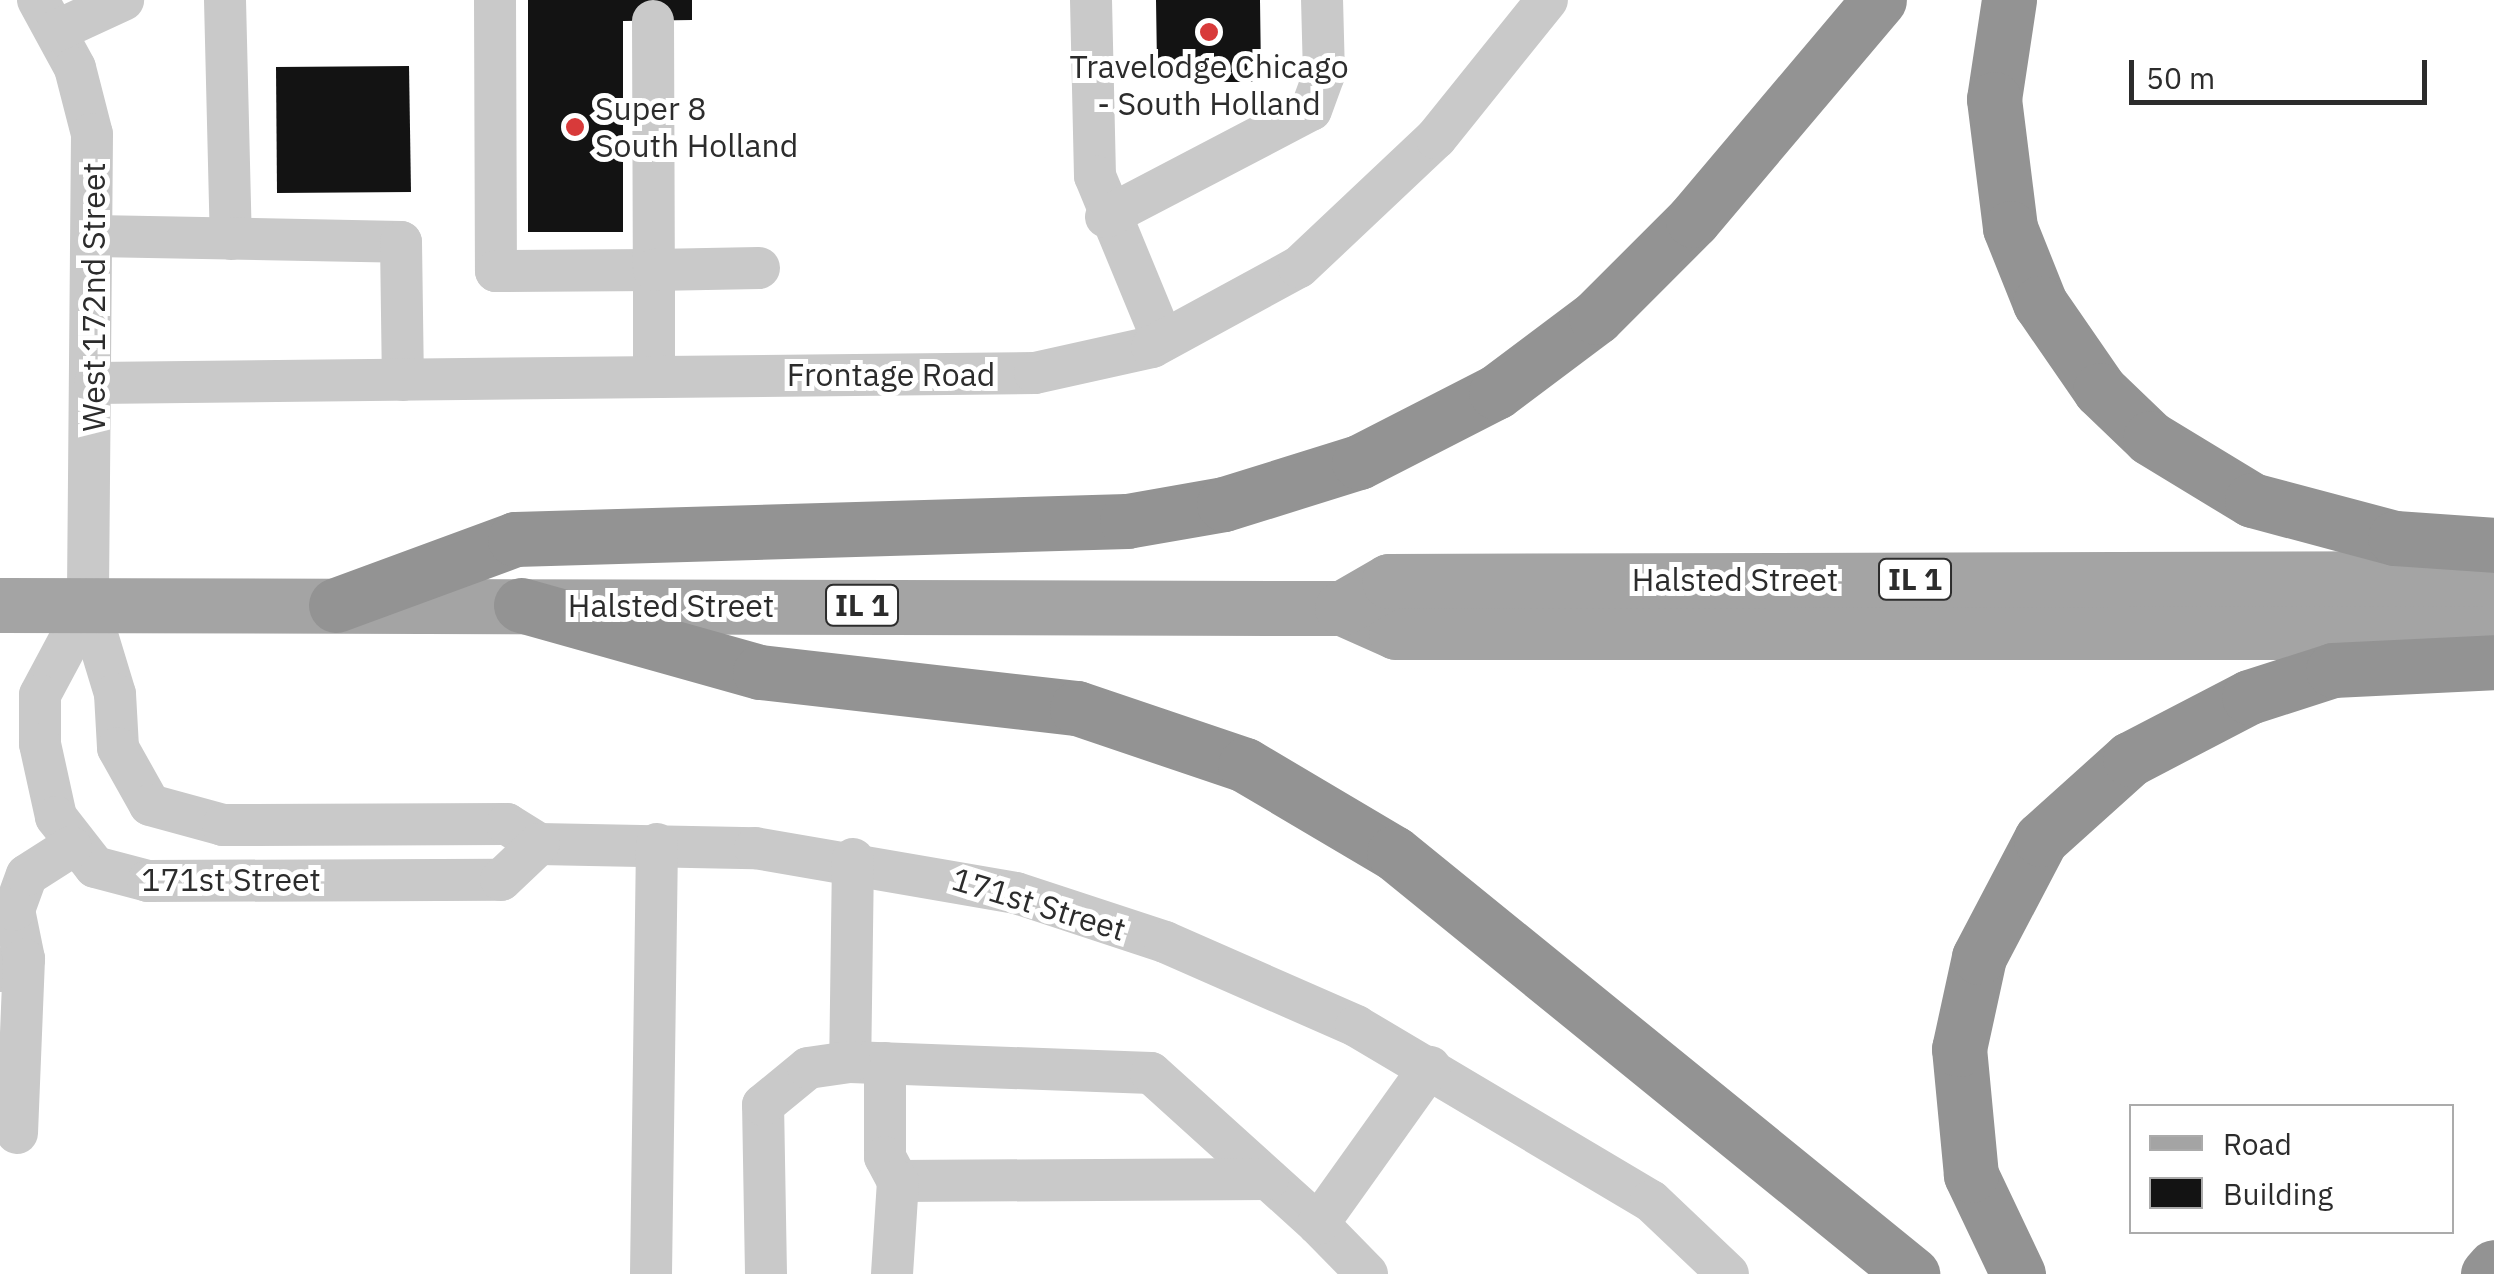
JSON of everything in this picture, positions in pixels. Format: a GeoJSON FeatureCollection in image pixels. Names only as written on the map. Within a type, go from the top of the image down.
{"type":"FeatureCollection","features":[{"type":"Feature","properties":{"kind":"highway"},"geometry":{"type":"LineString","coordinates":[[336,605],[516,540],[1111,522],[1224,504],[1359,462],[1496,392],[1596,317],[1693,220],[1879,0]]}},
{"type":"Feature","properties":{"kind":"highway"},"geometry":{"type":"LineString","coordinates":[[2009,0],[1994,99],[2010,228],[2040,303],[2100,390],[2172,454],[2252,500],[2395,538],[2494,545]]}},
{"type":"Feature","properties":{"kind":"highway"},"geometry":{"type":"LineString","coordinates":[[521,605],[760,672],[1060,704],[1245,765],[1405,862],[1912,1274]]}},
{"type":"Feature","properties":{"kind":"highway"},"geometry":{"type":"LineString","coordinates":[[2018,1274],[1970,1175],[1959,1049],[1978,958],[2041,839],[2130,759],[2249,697],[2333,670],[2494,662]]}},
{"type":"Feature","properties":{"kind":"highway"},"geometry":{"type":"LineString","coordinates":[[2488,1274],[2494,1266]]}},
{"type":"Feature","properties":{"kind":"main road","name":"Halsted Street"},"geometry":{"type":"LineString","coordinates":[[1342,608],[1390,581],[2494,578]]}},
{"type":"Feature","properties":{"kind":"main road","name":"Halsted Street"},"geometry":{"type":"LineString","coordinates":[[0,605],[1342,608],[1396,632],[2494,632]]}},
{"type":"Feature","properties":{"kind":"street"},"geometry":{"type":"LineString","coordinates":[[47,16],[123,0]]}},
{"type":"Feature","properties":{"kind":"street"},"geometry":{"type":"LineString","coordinates":[[225,0],[231,239]]}},
{"type":"Feature","properties":{"kind":"street"},"geometry":{"type":"LineString","coordinates":[[494,0],[496,271],[758,268]]}},
{"type":"Feature","properties":{"kind":"street"},"geometry":{"type":"LineString","coordinates":[[1091,0],[1094,176],[1106,217],[1163,341]]}},
{"type":"Feature","properties":{"kind":"street"},"geometry":{"type":"LineString","coordinates":[[1106,217],[1310,110],[1324,75],[1322,0]]}},
{"type":"Feature","properties":{"kind":"street","name":"Frontage Road"},"geometry":{"type":"LineString","coordinates":[[94,383],[1035,373],[1163,341],[1299,267],[1436,138],[1548,0]]}},
{"type":"Feature","properties":{"kind":"street","name":"West 172nd Street"},"geometry":{"type":"LineString","coordinates":[[47,16],[89,117],[95,236],[88,605]]}},
{"type":"Feature","properties":{"kind":"street"},"geometry":{"type":"LineString","coordinates":[[653,20],[654,376]]}},
{"type":"Feature","properties":{"kind":"street"},"geometry":{"type":"LineString","coordinates":[[95,236],[402,242],[404,380]]}},
{"type":"Feature","properties":{"kind":"street"},"geometry":{"type":"LineString","coordinates":[[17,1132],[12,965],[5,903],[27,875],[71,847],[44,781],[40,695],[88,605]]}},
{"type":"Feature","properties":{"kind":"street","name":"171st Street"},"geometry":{"type":"LineString","coordinates":[[88,605],[115,694],[118,748],[150,805],[223,825],[507,824],[539,844],[656,844],[853,859],[1016,893],[1165,942],[1438,1072],[1651,1201],[1728,1274]]}},
{"type":"Feature","properties":{"kind":"street","name":"171st Street"},"geometry":{"type":"LineString","coordinates":[[71,847],[95,867],[148,881],[501,880],[539,844]]}},
{"type":"Feature","properties":{"kind":"street"},"geometry":{"type":"LineString","coordinates":[[652,1274],[656,844]]}},
{"type":"Feature","properties":{"kind":"street"},"geometry":{"type":"LineString","coordinates":[[853,859],[868,1063],[885,1158],[898,1181],[892,1274]]}},
{"type":"Feature","properties":{"kind":"street"},"geometry":{"type":"LineString","coordinates":[[766,1274],[762,1105],[808,1068],[868,1063],[1151,1073],[1318,1224],[1366,1274]]}},
{"type":"Feature","properties":{"kind":"street"},"geometry":{"type":"LineString","coordinates":[[1318,1224],[1438,1072]]}},
{"type":"Feature","properties":{"kind":"street"},"geometry":{"type":"LineString","coordinates":[[898,1181],[1268,1179]]}},
{"type":"Feature","properties":{"kind":"building","name":"Super 8 South Holland"},"geometry":{"type":"Polygon","coordinates":[[[528,0],[692,0],[692,20],[623,21],[623,232],[528,232],[528,0]]]}},
{"type":"Feature","properties":{"kind":"building","name":"Travelodge Chicago - South Holland"},"geometry":{"type":"Polygon","coordinates":[[[1156,0],[1260,0],[1261,73],[1252,82],[1202,82],[1201,65],[1157,65],[1156,0]]]}},
{"type":"Feature","properties":{"kind":"building"},"geometry":{"type":"Polygon","coordinates":[[[409,66],[411,192],[277,193],[276,67],[409,66]]]}},
{"type":"Feature","properties":{"kind":"place","name":"Travelodge Chicago - South Holland"},"geometry":{"type":"Point","coordinates":[1209,32]}},
{"type":"Feature","properties":{"kind":"place","name":"Super 8 South Holland"},"geometry":{"type":"Point","coordinates":[575,127]}}]}
